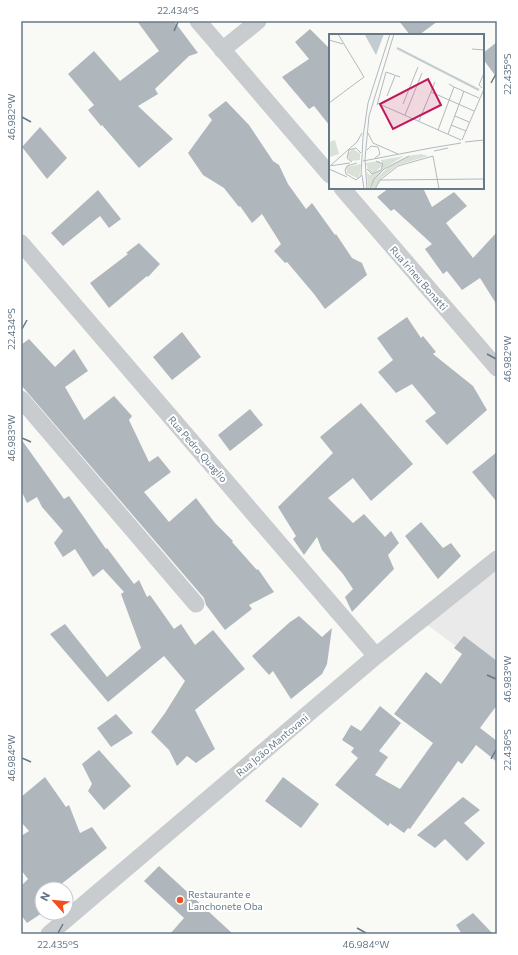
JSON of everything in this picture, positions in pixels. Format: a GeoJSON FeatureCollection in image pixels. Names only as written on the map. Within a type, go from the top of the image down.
{"type":"FeatureCollection","features":[{"type":"Feature","properties":{"kind":"street"},"geometry":{"type":"LineString","coordinates":[[198,21],[329,173]]}},
{"type":"Feature","properties":{"kind":"street"},"geometry":{"type":"LineString","coordinates":[[222,50],[258,21]]}},
{"type":"Feature","properties":{"kind":"street","name":"Rua Irineu Bonatti"},"geometry":{"type":"LineString","coordinates":[[343,189],[497,368]]}},
{"type":"Feature","properties":{"kind":"street","name":"Rua Pedro Quaglio"},"geometry":{"type":"LineString","coordinates":[[21,243],[376,656]]}},
{"type":"Feature","properties":{"kind":"street"},"geometry":{"type":"LineString","coordinates":[[21,399],[196,604]]}},
{"type":"Feature","properties":{"kind":"street","name":"Rua João Mantovani"},"geometry":{"type":"LineString","coordinates":[[49,934],[376,656],[497,559]]}},
{"type":"Feature","properties":{"kind":"shaded area"},"geometry":{"type":"Polygon","coordinates":[[[489,566],[497,572],[497,677],[421,620],[489,566]]]}},
{"type":"Feature","properties":{"kind":"building"},"geometry":{"type":"Polygon","coordinates":[[[137,21],[174,21],[198,53],[189,56],[155,89],[158,94],[138,106],[173,139],[139,168],[88,110],[94,105],[68,74],[94,51],[120,81],[159,51],[137,21]]]}},
{"type":"Feature","properties":{"kind":"building"},"geometry":{"type":"Polygon","coordinates":[[[399,21],[438,21],[420,34],[409,34],[399,21]]]}},
{"type":"Feature","properties":{"kind":"building"},"geometry":{"type":"Polygon","coordinates":[[[310,29],[329,48],[329,125],[314,106],[309,109],[282,77],[309,59],[295,42],[310,29]]]}},
{"type":"Feature","properties":{"kind":"building"},"geometry":{"type":"Polygon","coordinates":[[[497,42],[497,78],[484,60],[484,52],[497,42]]]}},
{"type":"Feature","properties":{"kind":"building"},"geometry":{"type":"Polygon","coordinates":[[[226,101],[249,125],[273,161],[279,165],[288,184],[306,209],[312,203],[352,258],[362,263],[367,275],[325,309],[287,262],[285,263],[274,251],[281,244],[262,214],[252,223],[240,206],[239,207],[224,188],[203,175],[188,153],[212,120],[208,115],[226,101]]]}},
{"type":"Feature","properties":{"kind":"building"},"geometry":{"type":"Polygon","coordinates":[[[40,127],[67,158],[47,179],[22,147],[40,127]]]}},
{"type":"Feature","properties":{"kind":"building"},"geometry":{"type":"Polygon","coordinates":[[[388,189],[423,189],[432,207],[454,192],[467,206],[446,223],[473,258],[497,232],[497,305],[480,278],[462,290],[447,271],[443,274],[425,249],[432,244],[394,209],[391,211],[377,197],[388,189]]]}},
{"type":"Feature","properties":{"kind":"building"},"geometry":{"type":"Polygon","coordinates":[[[98,190],[121,219],[109,228],[100,216],[63,246],[51,233],[98,190]]]}},
{"type":"Feature","properties":{"kind":"building"},"geometry":{"type":"Polygon","coordinates":[[[139,243],[160,264],[148,277],[147,276],[109,308],[90,283],[128,254],[126,253],[139,243]]]}},
{"type":"Feature","properties":{"kind":"building"},"geometry":{"type":"Polygon","coordinates":[[[407,317],[421,338],[423,336],[436,352],[433,354],[473,386],[487,410],[447,445],[425,421],[436,413],[412,384],[396,393],[378,372],[393,360],[377,338],[407,317]]]}},
{"type":"Feature","properties":{"kind":"building"},"geometry":{"type":"Polygon","coordinates":[[[182,332],[201,357],[172,380],[153,357],[182,332]]]}},
{"type":"Feature","properties":{"kind":"building"},"geometry":{"type":"Polygon","coordinates":[[[29,339],[55,367],[74,349],[88,371],[65,387],[84,420],[114,396],[132,416],[129,420],[149,462],[158,456],[171,472],[144,492],[169,522],[196,498],[215,523],[233,541],[232,542],[257,570],[258,569],[274,592],[249,605],[252,609],[225,630],[206,605],[204,598],[21,385],[21,345],[29,339]]]}},
{"type":"Feature","properties":{"kind":"building"},"geometry":{"type":"Polygon","coordinates":[[[361,403],[413,464],[371,501],[353,478],[328,498],[353,523],[364,514],[385,537],[391,531],[399,543],[388,555],[394,569],[352,612],[345,597],[353,589],[343,574],[322,550],[317,537],[304,555],[293,539],[296,536],[278,507],[333,453],[320,437],[361,403]]]}},
{"type":"Feature","properties":{"kind":"building"},"geometry":{"type":"Polygon","coordinates":[[[250,409],[263,425],[230,451],[218,435],[250,409]]]}},
{"type":"Feature","properties":{"kind":"building"},"geometry":{"type":"Polygon","coordinates":[[[21,439],[64,499],[69,496],[106,549],[107,548],[134,584],[139,580],[147,597],[150,595],[174,629],[181,624],[195,645],[213,630],[245,669],[195,710],[215,749],[196,763],[187,756],[177,766],[169,750],[151,732],[185,681],[164,656],[108,702],[50,634],[65,624],[107,677],[141,648],[121,594],[124,592],[103,569],[93,577],[75,549],[63,557],[54,543],[63,531],[42,507],[37,497],[27,503],[21,490],[21,439]]]}},
{"type":"Feature","properties":{"kind":"building"},"geometry":{"type":"Polygon","coordinates":[[[497,452],[497,502],[472,472],[497,452]]]}},
{"type":"Feature","properties":{"kind":"building"},"geometry":{"type":"Polygon","coordinates":[[[421,522],[443,548],[451,543],[461,556],[438,579],[405,536],[421,522]]]}},
{"type":"Feature","properties":{"kind":"building"},"geometry":{"type":"Polygon","coordinates":[[[299,616],[322,637],[332,628],[327,664],[322,674],[291,699],[273,671],[269,675],[252,656],[290,622],[299,616]]]}},
{"type":"Feature","properties":{"kind":"building"},"geometry":{"type":"Polygon","coordinates":[[[464,636],[497,661],[497,705],[480,728],[497,741],[497,762],[476,745],[462,764],[458,761],[410,829],[408,828],[404,833],[390,823],[388,826],[335,785],[358,758],[351,752],[354,748],[342,740],[351,725],[361,731],[380,706],[401,723],[379,751],[388,757],[375,775],[400,789],[433,743],[394,714],[426,672],[441,684],[462,654],[454,648],[464,636]]]}},
{"type":"Feature","properties":{"kind":"building"},"geometry":{"type":"Polygon","coordinates":[[[116,714],[133,733],[111,747],[97,728],[116,714]]]}},
{"type":"Feature","properties":{"kind":"building"},"geometry":{"type":"Polygon","coordinates":[[[99,750],[131,786],[104,810],[88,791],[92,784],[82,764],[99,750]]]}},
{"type":"Feature","properties":{"kind":"building"},"geometry":{"type":"Polygon","coordinates":[[[45,777],[66,807],[69,805],[80,833],[92,827],[107,848],[65,881],[34,881],[34,918],[27,923],[21,915],[21,886],[28,879],[21,870],[21,836],[29,831],[21,822],[21,797],[45,777]]]}},
{"type":"Feature","properties":{"kind":"building"},"geometry":{"type":"Polygon","coordinates":[[[283,777],[319,804],[301,828],[265,801],[283,777]]]}},
{"type":"Feature","properties":{"kind":"building"},"geometry":{"type":"Polygon","coordinates":[[[463,797],[480,810],[464,823],[485,843],[467,861],[445,839],[435,848],[417,835],[463,797]]]}},
{"type":"Feature","properties":{"kind":"building","name":"Restaurante e Lanchonete Oba"},"geometry":{"type":"Polygon","coordinates":[[[159,866],[233,934],[170,934],[184,918],[144,881],[159,866]]]}},
{"type":"Feature","properties":{"kind":"building"},"geometry":{"type":"Polygon","coordinates":[[[473,913],[493,934],[462,934],[456,925],[473,913]]]}},
{"type":"Feature","properties":{"kind":"place","name":"Restaurante e Lanchonete Oba"},"geometry":{"type":"Point","coordinates":[180,900]}}]}
